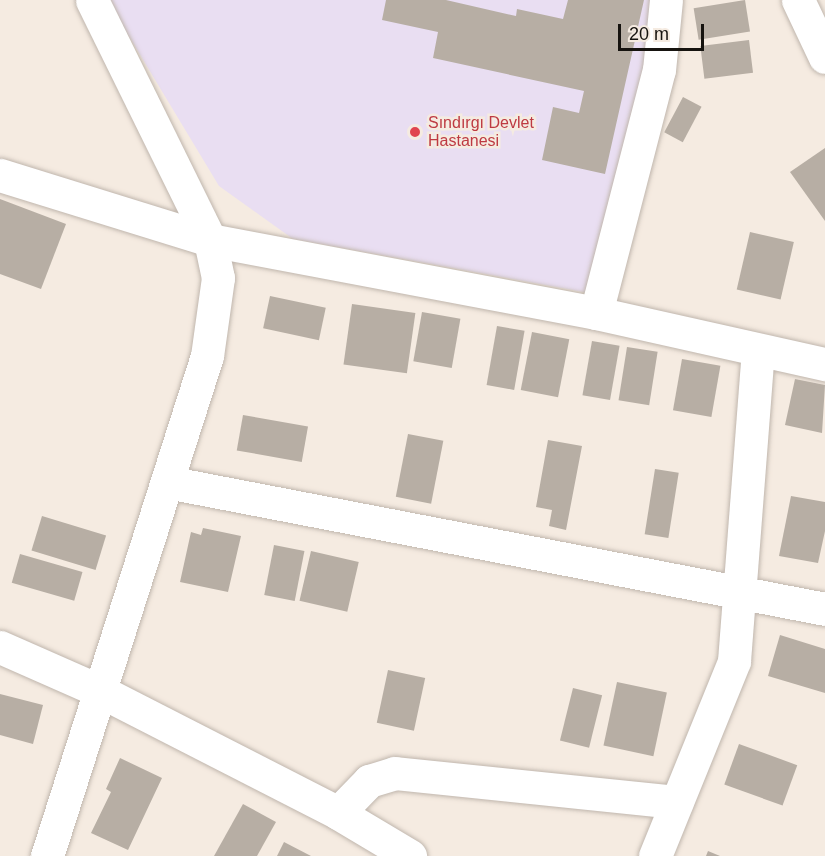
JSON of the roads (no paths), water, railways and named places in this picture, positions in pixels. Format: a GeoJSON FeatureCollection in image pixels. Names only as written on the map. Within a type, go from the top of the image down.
{"type":"FeatureCollection","features":[{"type":"Feature","properties":{"kind":"street"},"geometry":{"type":"LineString","coordinates":[[47,856],[102,692],[207,356],[218,278],[210,240],[92,0]]}},
{"type":"Feature","properties":{"kind":"street"},"geometry":{"type":"LineString","coordinates":[[596,313],[659,70],[666,0]]}},
{"type":"Feature","properties":{"kind":"street"},"geometry":{"type":"LineString","coordinates":[[798,0],[825,57]]}},
{"type":"Feature","properties":{"kind":"street"},"geometry":{"type":"LineString","coordinates":[[0,175],[210,240],[596,313],[758,352],[825,364]]}},
{"type":"Feature","properties":{"kind":"street"},"geometry":{"type":"LineString","coordinates":[[655,856],[734,661],[758,352]]}},
{"type":"Feature","properties":{"kind":"street"},"geometry":{"type":"LineString","coordinates":[[167,482],[741,590],[825,609]]}},
{"type":"Feature","properties":{"kind":"street"},"geometry":{"type":"LineString","coordinates":[[0,647],[102,692],[338,813],[410,856]]}},
{"type":"Feature","properties":{"kind":"street"},"geometry":{"type":"LineString","coordinates":[[338,813],[369,781],[395,773],[677,802]]}},
{"type":"Feature","properties":{"kind":"place","name":"Sındırgı Devlet Hastanesi"},"geometry":{"type":"Point","coordinates":[415,132]}}]}
